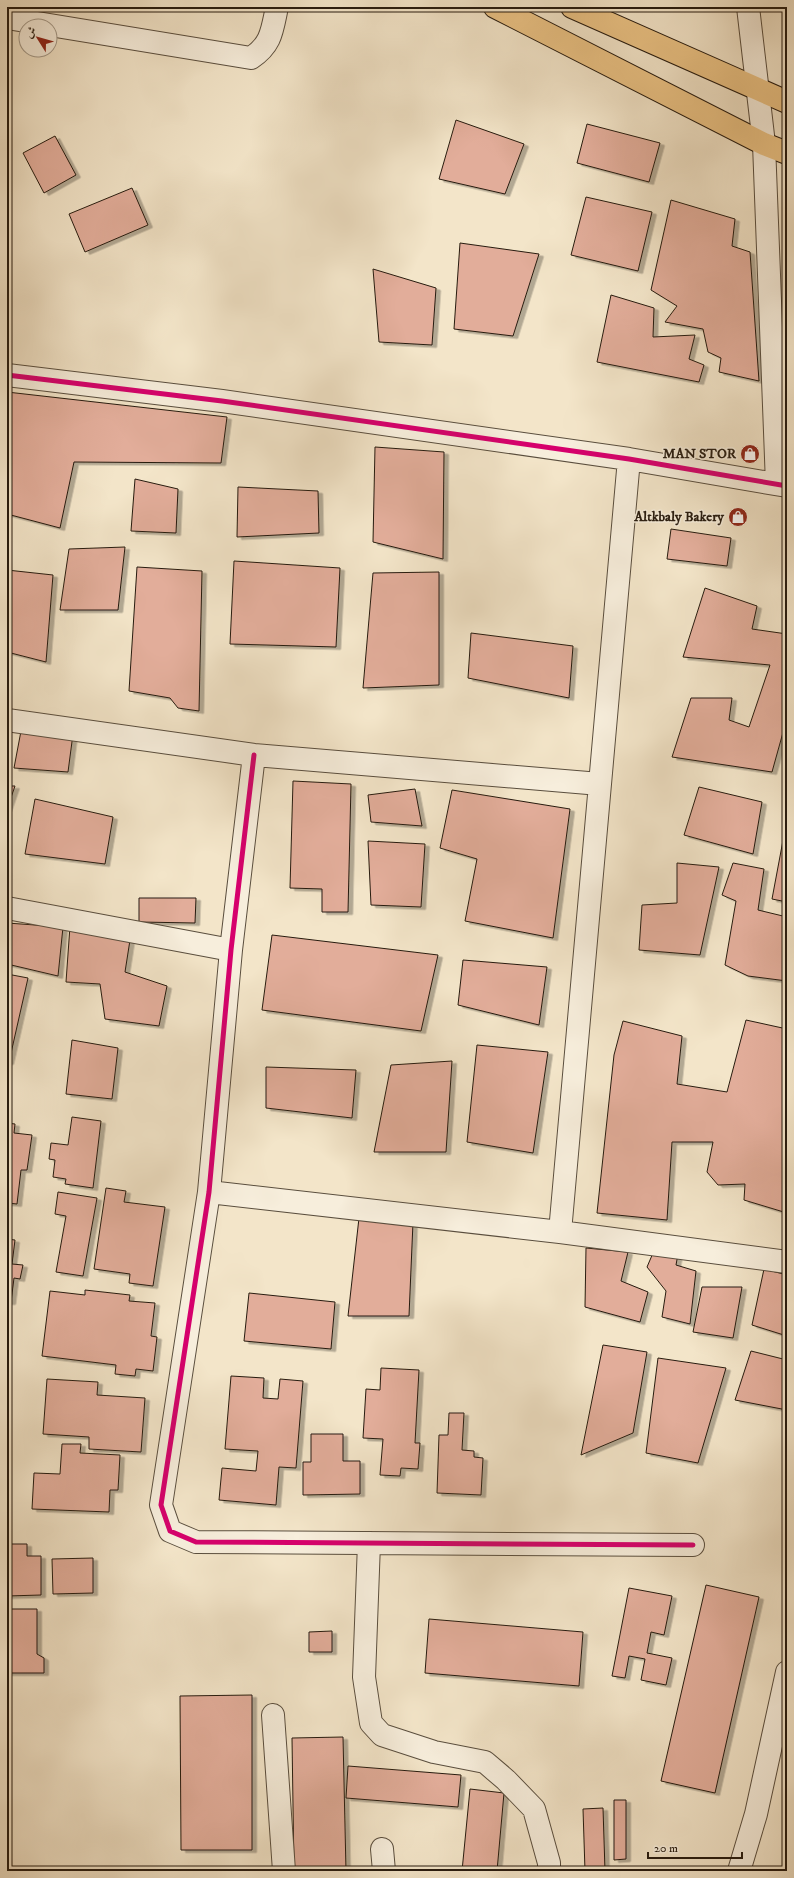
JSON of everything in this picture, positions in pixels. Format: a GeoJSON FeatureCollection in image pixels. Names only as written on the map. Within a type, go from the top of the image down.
{"type":"FeatureCollection","features":[{"type":"Feature","properties":{"kind":"main road"},"geometry":{"type":"LineString","coordinates":[[496,7],[764,144],[787,153]]}},
{"type":"Feature","properties":{"kind":"main road"},"geometry":{"type":"LineString","coordinates":[[572,7],[787,102]]}},
{"type":"Feature","properties":{"kind":"street"},"geometry":{"type":"LineString","coordinates":[[7,18],[251,58],[262,50],[269,39],[278,7]]}},
{"type":"Feature","properties":{"kind":"street"},"geometry":{"type":"LineString","coordinates":[[7,375],[222,401],[629,459],[782,485],[764,144],[759,90],[748,7]]}},
{"type":"Feature","properties":{"kind":"street"},"geometry":{"type":"LineString","coordinates":[[560,1232],[629,459]]}},
{"type":"Feature","properties":{"kind":"street"},"geometry":{"type":"LineString","coordinates":[[7,720],[254,755],[600,784]]}},
{"type":"Feature","properties":{"kind":"street"},"geometry":{"type":"LineString","coordinates":[[254,755],[231,950],[209,1192],[161,1504],[170,1531],[196,1542],[693,1545]]}},
{"type":"Feature","properties":{"kind":"street"},"geometry":{"type":"LineString","coordinates":[[7,908],[231,950]]}},
{"type":"Feature","properties":{"kind":"street"},"geometry":{"type":"LineString","coordinates":[[209,1192],[560,1232],[787,1262]]}},
{"type":"Feature","properties":{"kind":"street"},"geometry":{"type":"LineString","coordinates":[[369,1543],[364,1677],[372,1723],[382,1735],[434,1752],[485,1762],[506,1780],[534,1809],[549,1863],[549,1871]]}},
{"type":"Feature","properties":{"kind":"street"},"geometry":{"type":"LineString","coordinates":[[739,1871],[756,1814],[787,1672]]}},
{"type":"Feature","properties":{"kind":"street"},"geometry":{"type":"LineString","coordinates":[[273,1715],[284,1871]]}},
{"type":"Feature","properties":{"kind":"street"},"geometry":{"type":"LineString","coordinates":[[382,1849],[384,1871]]}},
{"type":"Feature","properties":{"kind":"building"},"geometry":{"type":"Polygon","coordinates":[[[456,120],[524,144],[505,194],[439,179],[456,120]]]}},
{"type":"Feature","properties":{"kind":"building"},"geometry":{"type":"Polygon","coordinates":[[[587,124],[660,143],[649,182],[577,163],[587,124]]]}},
{"type":"Feature","properties":{"kind":"building"},"geometry":{"type":"Polygon","coordinates":[[[55,136],[76,175],[44,193],[23,153],[55,136]]]}},
{"type":"Feature","properties":{"kind":"building"},"geometry":{"type":"Polygon","coordinates":[[[132,188],[148,225],[85,252],[69,214],[132,188]]]}},
{"type":"Feature","properties":{"kind":"building"},"geometry":{"type":"Polygon","coordinates":[[[586,197],[652,212],[638,271],[571,255],[586,197]]]}},
{"type":"Feature","properties":{"kind":"building"},"geometry":{"type":"Polygon","coordinates":[[[671,200],[735,219],[732,246],[750,252],[759,381],[719,372],[721,358],[708,352],[703,329],[665,322],[677,306],[651,290],[671,200]]]}},
{"type":"Feature","properties":{"kind":"building"},"geometry":{"type":"Polygon","coordinates":[[[460,243],[539,254],[513,336],[454,329],[460,243]]]}},
{"type":"Feature","properties":{"kind":"building"},"geometry":{"type":"Polygon","coordinates":[[[373,269],[436,288],[432,345],[379,342],[373,269]]]}},
{"type":"Feature","properties":{"kind":"building"},"geometry":{"type":"Polygon","coordinates":[[[611,295],[654,308],[653,337],[695,335],[689,359],[704,365],[699,382],[597,362],[611,295]]]}},
{"type":"Feature","properties":{"kind":"building"},"geometry":{"type":"Polygon","coordinates":[[[7,392],[227,417],[221,463],[74,462],[60,528],[7,514],[7,392]]]}},
{"type":"Feature","properties":{"kind":"building"},"geometry":{"type":"Polygon","coordinates":[[[375,447],[444,452],[443,559],[373,542],[375,447]]]}},
{"type":"Feature","properties":{"kind":"building"},"geometry":{"type":"Polygon","coordinates":[[[135,479],[178,489],[176,533],[131,531],[135,479]]]}},
{"type":"Feature","properties":{"kind":"building"},"geometry":{"type":"Polygon","coordinates":[[[238,487],[318,491],[319,533],[237,537],[238,487]]]}},
{"type":"Feature","properties":{"kind":"building"},"geometry":{"type":"Polygon","coordinates":[[[671,529],[731,538],[727,566],[667,559],[671,529]]]}},
{"type":"Feature","properties":{"kind":"building"},"geometry":{"type":"Polygon","coordinates":[[[125,547],[118,610],[60,610],[69,549],[125,547]]]}},
{"type":"Feature","properties":{"kind":"building"},"geometry":{"type":"Polygon","coordinates":[[[234,561],[340,568],[336,647],[230,644],[234,561]]]}},
{"type":"Feature","properties":{"kind":"building"},"geometry":{"type":"Polygon","coordinates":[[[137,567],[202,571],[199,711],[178,708],[170,698],[129,691],[137,567]]]}},
{"type":"Feature","properties":{"kind":"building"},"geometry":{"type":"Polygon","coordinates":[[[7,570],[53,575],[46,662],[7,652],[7,570]]]}},
{"type":"Feature","properties":{"kind":"building"},"geometry":{"type":"Polygon","coordinates":[[[439,572],[439,685],[363,688],[373,573],[439,572]]]}},
{"type":"Feature","properties":{"kind":"building"},"geometry":{"type":"Polygon","coordinates":[[[705,588],[757,606],[752,629],[787,634],[787,718],[772,772],[672,757],[691,698],[732,698],[729,720],[749,727],[770,665],[683,657],[705,588]]]}},
{"type":"Feature","properties":{"kind":"building"},"geometry":{"type":"Polygon","coordinates":[[[471,633],[573,646],[569,698],[468,678],[471,633]]]}},
{"type":"Feature","properties":{"kind":"building"},"geometry":{"type":"Polygon","coordinates":[[[21,731],[73,734],[68,772],[14,768],[21,731]]]}},
{"type":"Feature","properties":{"kind":"building"},"geometry":{"type":"Polygon","coordinates":[[[293,781],[351,784],[348,912],[322,912],[322,889],[290,888],[293,781]]]}},
{"type":"Feature","properties":{"kind":"building"},"geometry":{"type":"Polygon","coordinates":[[[7,786],[15,786],[7,809],[7,786]]]}},
{"type":"Feature","properties":{"kind":"building"},"geometry":{"type":"Polygon","coordinates":[[[699,787],[762,802],[753,854],[684,835],[699,787]]]}},
{"type":"Feature","properties":{"kind":"building"},"geometry":{"type":"Polygon","coordinates":[[[415,789],[422,826],[371,822],[368,795],[415,789]]]}},
{"type":"Feature","properties":{"kind":"building"},"geometry":{"type":"Polygon","coordinates":[[[452,790],[570,809],[553,938],[465,921],[477,859],[440,848],[452,790]]]}},
{"type":"Feature","properties":{"kind":"building"},"geometry":{"type":"Polygon","coordinates":[[[35,799],[113,817],[105,864],[25,854],[35,799]]]}},
{"type":"Feature","properties":{"kind":"building"},"geometry":{"type":"Polygon","coordinates":[[[787,819],[787,902],[772,899],[787,819]]]}},
{"type":"Feature","properties":{"kind":"building"},"geometry":{"type":"Polygon","coordinates":[[[368,841],[425,844],[421,907],[371,905],[368,841]]]}},
{"type":"Feature","properties":{"kind":"building"},"geometry":{"type":"Polygon","coordinates":[[[677,863],[719,867],[700,955],[639,950],[642,905],[677,903],[677,863]]]}},
{"type":"Feature","properties":{"kind":"building"},"geometry":{"type":"Polygon","coordinates":[[[733,863],[764,869],[758,910],[787,917],[787,981],[748,976],[725,965],[736,901],[722,895],[733,863]]]}},
{"type":"Feature","properties":{"kind":"building"},"geometry":{"type":"Polygon","coordinates":[[[139,898],[196,898],[195,923],[139,922],[139,898]]]}},
{"type":"Feature","properties":{"kind":"building"},"geometry":{"type":"Polygon","coordinates":[[[7,923],[63,927],[58,976],[7,964],[7,923]]]}},
{"type":"Feature","properties":{"kind":"building"},"geometry":{"type":"Polygon","coordinates":[[[70,926],[130,940],[125,972],[167,986],[159,1026],[105,1019],[100,984],[66,982],[70,926]]]}},
{"type":"Feature","properties":{"kind":"building"},"geometry":{"type":"Polygon","coordinates":[[[272,935],[438,955],[421,1031],[262,1010],[272,935]]]}},
{"type":"Feature","properties":{"kind":"building"},"geometry":{"type":"Polygon","coordinates":[[[463,960],[547,967],[539,1025],[458,1005],[463,960]]]}},
{"type":"Feature","properties":{"kind":"building"},"geometry":{"type":"Polygon","coordinates":[[[7,974],[28,978],[9,1062],[7,1062],[7,974]]]}},
{"type":"Feature","properties":{"kind":"building"},"geometry":{"type":"Polygon","coordinates":[[[746,1020],[787,1029],[787,1213],[744,1200],[745,1184],[718,1185],[707,1172],[713,1142],[672,1142],[667,1220],[597,1213],[614,1055],[623,1021],[682,1036],[677,1084],[727,1092],[746,1020]]]}},
{"type":"Feature","properties":{"kind":"building"},"geometry":{"type":"Polygon","coordinates":[[[72,1040],[118,1048],[112,1099],[66,1094],[72,1040]]]}},
{"type":"Feature","properties":{"kind":"building"},"geometry":{"type":"Polygon","coordinates":[[[477,1045],[548,1052],[533,1153],[467,1142],[477,1045]]]}},
{"type":"Feature","properties":{"kind":"building"},"geometry":{"type":"Polygon","coordinates":[[[452,1061],[446,1152],[374,1152],[391,1065],[452,1061]]]}},
{"type":"Feature","properties":{"kind":"building"},"geometry":{"type":"Polygon","coordinates":[[[266,1067],[356,1070],[352,1118],[266,1108],[266,1067]]]}},
{"type":"Feature","properties":{"kind":"building"},"geometry":{"type":"Polygon","coordinates":[[[72,1117],[101,1121],[93,1188],[65,1184],[66,1179],[53,1177],[55,1160],[49,1159],[51,1143],[68,1145],[72,1117]]]}},
{"type":"Feature","properties":{"kind":"building"},"geometry":{"type":"Polygon","coordinates":[[[7,1123],[15,1124],[14,1133],[32,1135],[27,1170],[21,1170],[17,1204],[7,1203],[7,1123]]]}},
{"type":"Feature","properties":{"kind":"building"},"geometry":{"type":"Polygon","coordinates":[[[106,1188],[126,1191],[124,1202],[165,1207],[153,1286],[129,1283],[130,1274],[94,1269],[106,1188]]]}},
{"type":"Feature","properties":{"kind":"building"},"geometry":{"type":"Polygon","coordinates":[[[58,1192],[97,1198],[83,1276],[56,1272],[66,1216],[55,1214],[58,1192]]]}},
{"type":"Feature","properties":{"kind":"building"},"geometry":{"type":"Polygon","coordinates":[[[359,1218],[413,1222],[409,1316],[348,1316],[359,1218]]]}},
{"type":"Feature","properties":{"kind":"building"},"geometry":{"type":"Polygon","coordinates":[[[7,1239],[15,1240],[12,1264],[23,1265],[20,1279],[14,1278],[11,1302],[7,1302],[7,1239]]]}},
{"type":"Feature","properties":{"kind":"building"},"geometry":{"type":"Polygon","coordinates":[[[586,1248],[628,1252],[621,1281],[648,1292],[640,1322],[585,1307],[586,1248]]]}},
{"type":"Feature","properties":{"kind":"building"},"geometry":{"type":"Polygon","coordinates":[[[653,1253],[678,1254],[676,1265],[696,1271],[690,1324],[662,1317],[666,1291],[647,1267],[653,1253]]]}},
{"type":"Feature","properties":{"kind":"building"},"geometry":{"type":"Polygon","coordinates":[[[764,1269],[787,1275],[787,1336],[752,1325],[764,1269]]]}},
{"type":"Feature","properties":{"kind":"building"},"geometry":{"type":"Polygon","coordinates":[[[702,1287],[742,1287],[733,1338],[693,1332],[702,1287]]]}},
{"type":"Feature","properties":{"kind":"building"},"geometry":{"type":"Polygon","coordinates":[[[85,1290],[130,1295],[129,1301],[155,1303],[151,1336],[157,1337],[153,1371],[136,1369],[135,1376],[115,1374],[116,1365],[42,1356],[50,1291],[85,1295],[85,1290]]]}},
{"type":"Feature","properties":{"kind":"building"},"geometry":{"type":"Polygon","coordinates":[[[249,1293],[335,1302],[331,1349],[244,1341],[249,1293]]]}},
{"type":"Feature","properties":{"kind":"building"},"geometry":{"type":"Polygon","coordinates":[[[603,1345],[647,1352],[633,1433],[581,1455],[603,1345]]]}},
{"type":"Feature","properties":{"kind":"building"},"geometry":{"type":"Polygon","coordinates":[[[751,1351],[787,1360],[787,1410],[735,1400],[751,1351]]]}},
{"type":"Feature","properties":{"kind":"building"},"geometry":{"type":"Polygon","coordinates":[[[658,1358],[726,1368],[698,1463],[646,1453],[658,1358]]]}},
{"type":"Feature","properties":{"kind":"building"},"geometry":{"type":"Polygon","coordinates":[[[381,1368],[419,1370],[415,1443],[420,1443],[418,1469],[401,1468],[400,1476],[380,1475],[383,1439],[363,1438],[366,1389],[380,1390],[381,1368]]]}},
{"type":"Feature","properties":{"kind":"building"},"geometry":{"type":"Polygon","coordinates":[[[231,1376],[264,1378],[263,1398],[278,1399],[280,1379],[303,1381],[296,1468],[279,1467],[276,1505],[219,1500],[222,1468],[256,1471],[258,1451],[225,1449],[231,1376]]]}},
{"type":"Feature","properties":{"kind":"building"},"geometry":{"type":"Polygon","coordinates":[[[47,1379],[98,1382],[97,1395],[145,1398],[141,1452],[89,1449],[89,1437],[43,1434],[47,1379]]]}},
{"type":"Feature","properties":{"kind":"building"},"geometry":{"type":"Polygon","coordinates":[[[449,1413],[464,1413],[462,1450],[474,1451],[474,1457],[483,1458],[481,1495],[437,1493],[439,1435],[448,1435],[449,1413]]]}},
{"type":"Feature","properties":{"kind":"building"},"geometry":{"type":"Polygon","coordinates":[[[311,1434],[343,1434],[343,1461],[360,1461],[360,1494],[303,1495],[303,1462],[311,1462],[311,1434]]]}},
{"type":"Feature","properties":{"kind":"building"},"geometry":{"type":"Polygon","coordinates":[[[62,1444],[81,1444],[80,1453],[120,1455],[118,1490],[110,1490],[109,1512],[32,1509],[34,1473],[60,1474],[62,1444]]]}},
{"type":"Feature","properties":{"kind":"building"},"geometry":{"type":"Polygon","coordinates":[[[7,1544],[27,1544],[27,1556],[41,1556],[41,1595],[7,1596],[7,1544]]]}},
{"type":"Feature","properties":{"kind":"building"},"geometry":{"type":"Polygon","coordinates":[[[93,1558],[93,1593],[53,1594],[52,1559],[93,1558]]]}},
{"type":"Feature","properties":{"kind":"building"},"geometry":{"type":"Polygon","coordinates":[[[706,1585],[759,1597],[715,1793],[661,1781],[706,1585]]]}},
{"type":"Feature","properties":{"kind":"building"},"geometry":{"type":"Polygon","coordinates":[[[629,1588],[672,1596],[664,1635],[651,1632],[647,1653],[672,1658],[666,1685],[641,1680],[645,1659],[629,1656],[625,1678],[612,1676],[629,1588]]]}},
{"type":"Feature","properties":{"kind":"building"},"geometry":{"type":"Polygon","coordinates":[[[7,1609],[37,1609],[37,1654],[44,1658],[44,1673],[7,1673],[7,1609]]]}},
{"type":"Feature","properties":{"kind":"building"},"geometry":{"type":"Polygon","coordinates":[[[429,1619],[583,1632],[579,1686],[425,1673],[429,1619]]]}},
{"type":"Feature","properties":{"kind":"building"},"geometry":{"type":"Polygon","coordinates":[[[332,1631],[332,1652],[309,1652],[309,1632],[332,1631]]]}},
{"type":"Feature","properties":{"kind":"building"},"geometry":{"type":"Polygon","coordinates":[[[252,1695],[252,1850],[181,1850],[180,1696],[252,1695]]]}},
{"type":"Feature","properties":{"kind":"building"},"geometry":{"type":"Polygon","coordinates":[[[343,1737],[346,1871],[294,1871],[292,1738],[343,1737]]]}},
{"type":"Feature","properties":{"kind":"building"},"geometry":{"type":"Polygon","coordinates":[[[348,1766],[461,1775],[458,1807],[346,1798],[348,1766]]]}},
{"type":"Feature","properties":{"kind":"building"},"geometry":{"type":"Polygon","coordinates":[[[470,1789],[504,1793],[497,1871],[462,1871],[470,1789]]]}},
{"type":"Feature","properties":{"kind":"building"},"geometry":{"type":"Polygon","coordinates":[[[614,1800],[626,1800],[626,1859],[614,1860],[614,1800]]]}},
{"type":"Feature","properties":{"kind":"building"},"geometry":{"type":"Polygon","coordinates":[[[603,1808],[605,1871],[585,1871],[583,1809],[603,1808]]]}},
{"type":"Feature","properties":{"kind":"cycle path"},"geometry":{"type":"LineString","coordinates":[[7,375],[222,401],[629,459],[787,486]]}},
{"type":"Feature","properties":{"kind":"cycle path"},"geometry":{"type":"LineString","coordinates":[[254,755],[231,950],[209,1192],[161,1505],[170,1531],[196,1542],[693,1545]]}},
{"type":"Feature","properties":{"kind":"place","name":"MAN STOR"},"geometry":{"type":"Point","coordinates":[750,454]}},
{"type":"Feature","properties":{"kind":"place","name":"Altkbaly Bakery"},"geometry":{"type":"Point","coordinates":[738,517]}}]}
